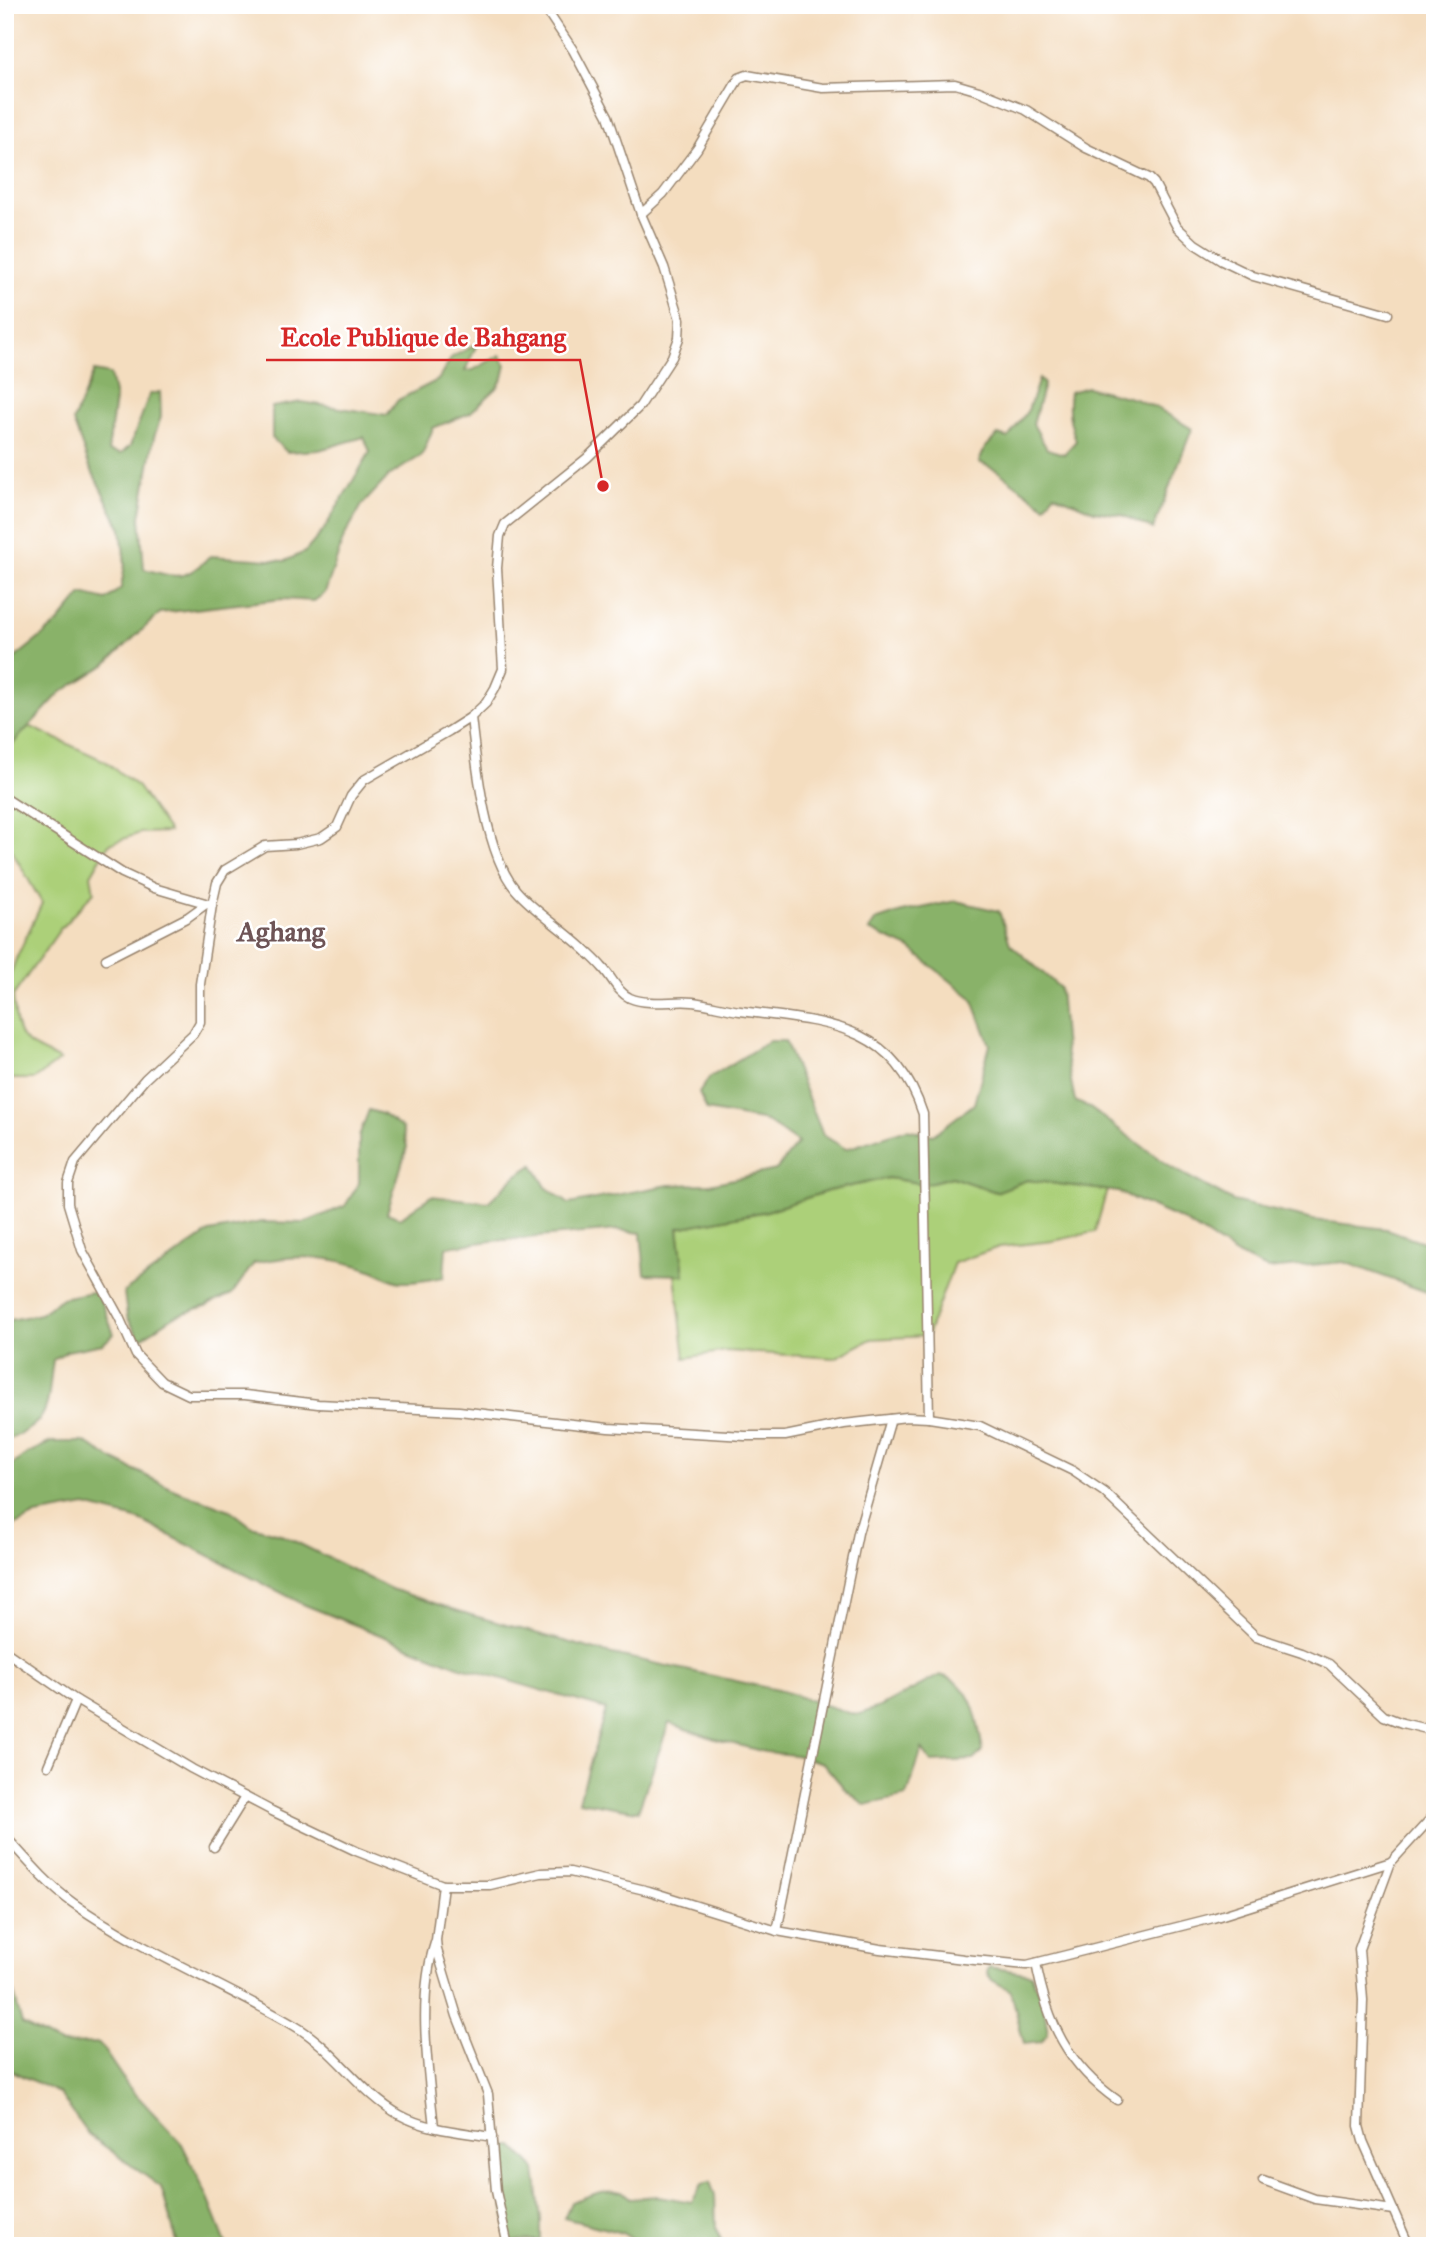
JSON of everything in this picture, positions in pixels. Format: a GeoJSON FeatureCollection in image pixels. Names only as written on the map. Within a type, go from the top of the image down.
{"type":"FeatureCollection","features":[{"type":"Feature","properties":{"kind":"street"},"geometry":{"type":"LineString","coordinates":[[543,5],[573,50],[608,116],[641,214],[664,267],[680,319],[679,338],[672,357],[640,406],[587,458],[505,524],[500,536],[498,568],[503,669],[486,703],[471,717],[364,780],[351,796],[337,827],[321,838],[296,844],[265,846],[225,870],[217,883],[209,904],[200,984],[200,1022],[193,1034],[145,1079],[75,1162],[68,1183],[68,1204],[82,1250],[119,1317],[136,1355],[162,1382],[190,1395],[245,1395],[318,1404],[459,1411],[663,1433],[785,1436],[844,1424],[929,1418],[980,1426],[1073,1471],[1104,1492],[1170,1558],[1256,1637],[1329,1664],[1384,1716],[1435,1731]]}},
{"type":"Feature","properties":{"kind":"street"},"geometry":{"type":"LineString","coordinates":[[641,214],[663,194],[697,149],[739,78],[747,75],[823,88],[955,84],[1026,110],[1086,148],[1149,178],[1177,227],[1195,244],[1222,261],[1253,276],[1388,314]]}},
{"type":"Feature","properties":{"kind":"street"},"geometry":{"type":"LineString","coordinates":[[471,717],[479,785],[486,817],[501,864],[513,887],[604,968],[627,997],[641,1002],[691,1002],[738,1011],[823,1021],[873,1041],[898,1066],[915,1090],[923,1114],[929,1418]]}},
{"type":"Feature","properties":{"kind":"street"},"geometry":{"type":"LineString","coordinates":[[5,798],[122,873],[154,888],[209,904]]}},
{"type":"Feature","properties":{"kind":"street"},"geometry":{"type":"LineString","coordinates":[[106,959],[209,904]]}},
{"type":"Feature","properties":{"kind":"street"},"geometry":{"type":"LineString","coordinates":[[777,1931],[858,1533],[891,1419]]}},
{"type":"Feature","properties":{"kind":"street"},"geometry":{"type":"LineString","coordinates":[[5,1651],[76,1700],[192,1769],[356,1851],[443,1885],[490,1885],[541,1873],[570,1872],[649,1891],[777,1931],[880,1950],[1018,1965],[1036,1964],[1213,1918],[1391,1862]]}},
{"type":"Feature","properties":{"kind":"street"},"geometry":{"type":"LineString","coordinates":[[48,1766],[76,1700]]}},
{"type":"Feature","properties":{"kind":"street"},"geometry":{"type":"LineString","coordinates":[[214,1847],[245,1797]]}},
{"type":"Feature","properties":{"kind":"street"},"geometry":{"type":"LineString","coordinates":[[1409,2246],[1363,2141],[1358,2117],[1363,2000],[1359,1949],[1391,1862],[1435,1814]]}},
{"type":"Feature","properties":{"kind":"street"},"geometry":{"type":"LineString","coordinates":[[5,1836],[34,1868],[71,1902],[131,1941],[299,2028],[399,2115],[434,2127],[492,2137]]}},
{"type":"Feature","properties":{"kind":"street"},"geometry":{"type":"LineString","coordinates":[[434,2127],[425,1998],[443,1885]]}},
{"type":"Feature","properties":{"kind":"street"},"geometry":{"type":"LineString","coordinates":[[436,1940],[453,2005],[488,2094],[496,2191],[508,2246]]}},
{"type":"Feature","properties":{"kind":"street"},"geometry":{"type":"LineString","coordinates":[[1036,1964],[1041,1992],[1054,2029],[1085,2073],[1117,2100]]}},
{"type":"Feature","properties":{"kind":"street"},"geometry":{"type":"LineString","coordinates":[[1263,2180],[1315,2199],[1393,2210]]}},
{"type":"Feature","properties":{"kind":"green space"},"geometry":{"type":"Polygon","coordinates":[[[477,344],[465,371],[473,370],[500,355],[506,365],[497,388],[470,413],[433,428],[422,455],[389,476],[362,505],[344,537],[325,593],[314,601],[282,599],[160,613],[105,665],[60,693],[5,752],[5,666],[57,624],[82,594],[106,600],[121,588],[125,564],[121,529],[89,465],[73,421],[94,371],[110,374],[115,399],[108,451],[121,454],[130,446],[150,394],[160,392],[161,417],[154,437],[140,517],[144,569],[180,576],[194,570],[210,556],[285,561],[305,552],[323,531],[370,452],[364,437],[319,450],[287,452],[272,438],[272,407],[301,402],[387,415],[398,400],[438,380],[452,357],[477,344]]]}},
{"type":"Feature","properties":{"kind":"green space"},"geometry":{"type":"Polygon","coordinates":[[[1039,379],[1044,384],[1033,424],[1047,449],[1064,454],[1076,441],[1070,417],[1070,392],[1087,387],[1135,399],[1157,408],[1192,429],[1153,529],[1122,515],[1094,511],[1054,494],[1045,506],[996,470],[979,462],[985,448],[998,435],[1008,438],[1028,410],[1039,379]]]}},
{"type":"Feature","properties":{"kind":"green space"},"geometry":{"type":"Polygon","coordinates":[[[29,726],[105,761],[138,787],[169,832],[140,833],[109,844],[91,875],[94,892],[61,928],[13,996],[17,1023],[23,1038],[60,1060],[35,1079],[5,1079],[5,990],[42,903],[5,839],[5,752],[29,726]]]}},
{"type":"Feature","properties":{"kind":"green space"},"geometry":{"type":"Polygon","coordinates":[[[956,901],[999,911],[1010,944],[1060,988],[1065,1051],[1075,1101],[1090,1108],[1172,1168],[1233,1201],[1313,1220],[1386,1229],[1435,1246],[1435,1295],[1344,1262],[1267,1269],[1239,1256],[1182,1220],[1118,1192],[1027,1180],[996,1192],[952,1177],[924,1184],[888,1178],[828,1191],[767,1211],[678,1228],[684,1275],[645,1274],[641,1233],[618,1230],[446,1247],[444,1277],[412,1282],[397,1281],[341,1261],[299,1257],[270,1260],[254,1263],[232,1294],[175,1316],[140,1339],[127,1317],[124,1292],[209,1232],[262,1222],[304,1223],[345,1206],[359,1183],[359,1136],[369,1110],[382,1114],[402,1128],[407,1147],[387,1213],[400,1218],[431,1196],[488,1202],[517,1175],[533,1165],[546,1187],[569,1204],[669,1185],[710,1184],[776,1170],[798,1143],[766,1121],[707,1110],[699,1093],[709,1078],[769,1041],[785,1041],[823,1135],[846,1149],[907,1129],[933,1135],[974,1104],[990,1045],[972,998],[909,948],[869,930],[875,921],[902,912],[956,901]]]}},
{"type":"Feature","properties":{"kind":"green space"},"geometry":{"type":"Polygon","coordinates":[[[952,1177],[996,1192],[1027,1180],[1107,1190],[1095,1232],[1053,1241],[999,1247],[954,1263],[927,1336],[871,1339],[835,1358],[726,1351],[685,1358],[675,1275],[684,1274],[678,1228],[767,1211],[828,1191],[888,1178],[924,1184],[952,1177]]]}},
{"type":"Feature","properties":{"kind":"green space"},"geometry":{"type":"Polygon","coordinates":[[[97,1291],[114,1334],[103,1344],[67,1351],[53,1360],[48,1401],[40,1419],[21,1434],[5,1441],[5,1321],[40,1314],[62,1298],[97,1291]]]}},
{"type":"Feature","properties":{"kind":"green space"},"geometry":{"type":"Polygon","coordinates":[[[51,1442],[84,1442],[175,1490],[230,1510],[251,1526],[280,1534],[391,1589],[471,1615],[603,1652],[782,1691],[849,1713],[860,1714],[882,1706],[940,1675],[961,1686],[967,1695],[976,1716],[983,1751],[973,1760],[931,1762],[922,1749],[907,1796],[865,1805],[845,1789],[823,1763],[795,1755],[765,1752],[669,1723],[638,1811],[579,1801],[606,1709],[458,1666],[305,1605],[140,1520],[86,1506],[36,1515],[5,1530],[5,1470],[28,1453],[51,1442]]]}},
{"type":"Feature","properties":{"kind":"green space"},"geometry":{"type":"Polygon","coordinates":[[[989,1967],[1031,1974],[1044,2006],[1048,2034],[1041,2042],[1024,2044],[1011,1991],[992,1980],[987,1973],[989,1967]]]}},
{"type":"Feature","properties":{"kind":"green space"},"geometry":{"type":"Polygon","coordinates":[[[5,1980],[11,1982],[22,2024],[60,2044],[99,2043],[128,2086],[182,2144],[206,2193],[227,2246],[178,2246],[161,2187],[88,2134],[59,2093],[5,2068],[5,1980]]]}},
{"type":"Feature","properties":{"kind":"green space"},"geometry":{"type":"Polygon","coordinates":[[[513,2146],[535,2169],[541,2240],[508,2241],[501,2176],[503,2147],[513,2146]]]}},
{"type":"Feature","properties":{"kind":"green space"},"geometry":{"type":"Polygon","coordinates":[[[710,2182],[715,2195],[716,2229],[724,2246],[644,2246],[622,2233],[564,2218],[571,2202],[600,2192],[622,2191],[630,2198],[658,2196],[692,2202],[702,2184],[710,2182]]]}},
{"type":"Feature","properties":{"kind":"place","name":"Ecole Publique de Bahgang"},"geometry":{"type":"Point","coordinates":[603,486]}},
{"type":"Feature","properties":{"kind":"district","name":"Aghang"},"geometry":{"type":"Point","coordinates":[281,931]}}]}
